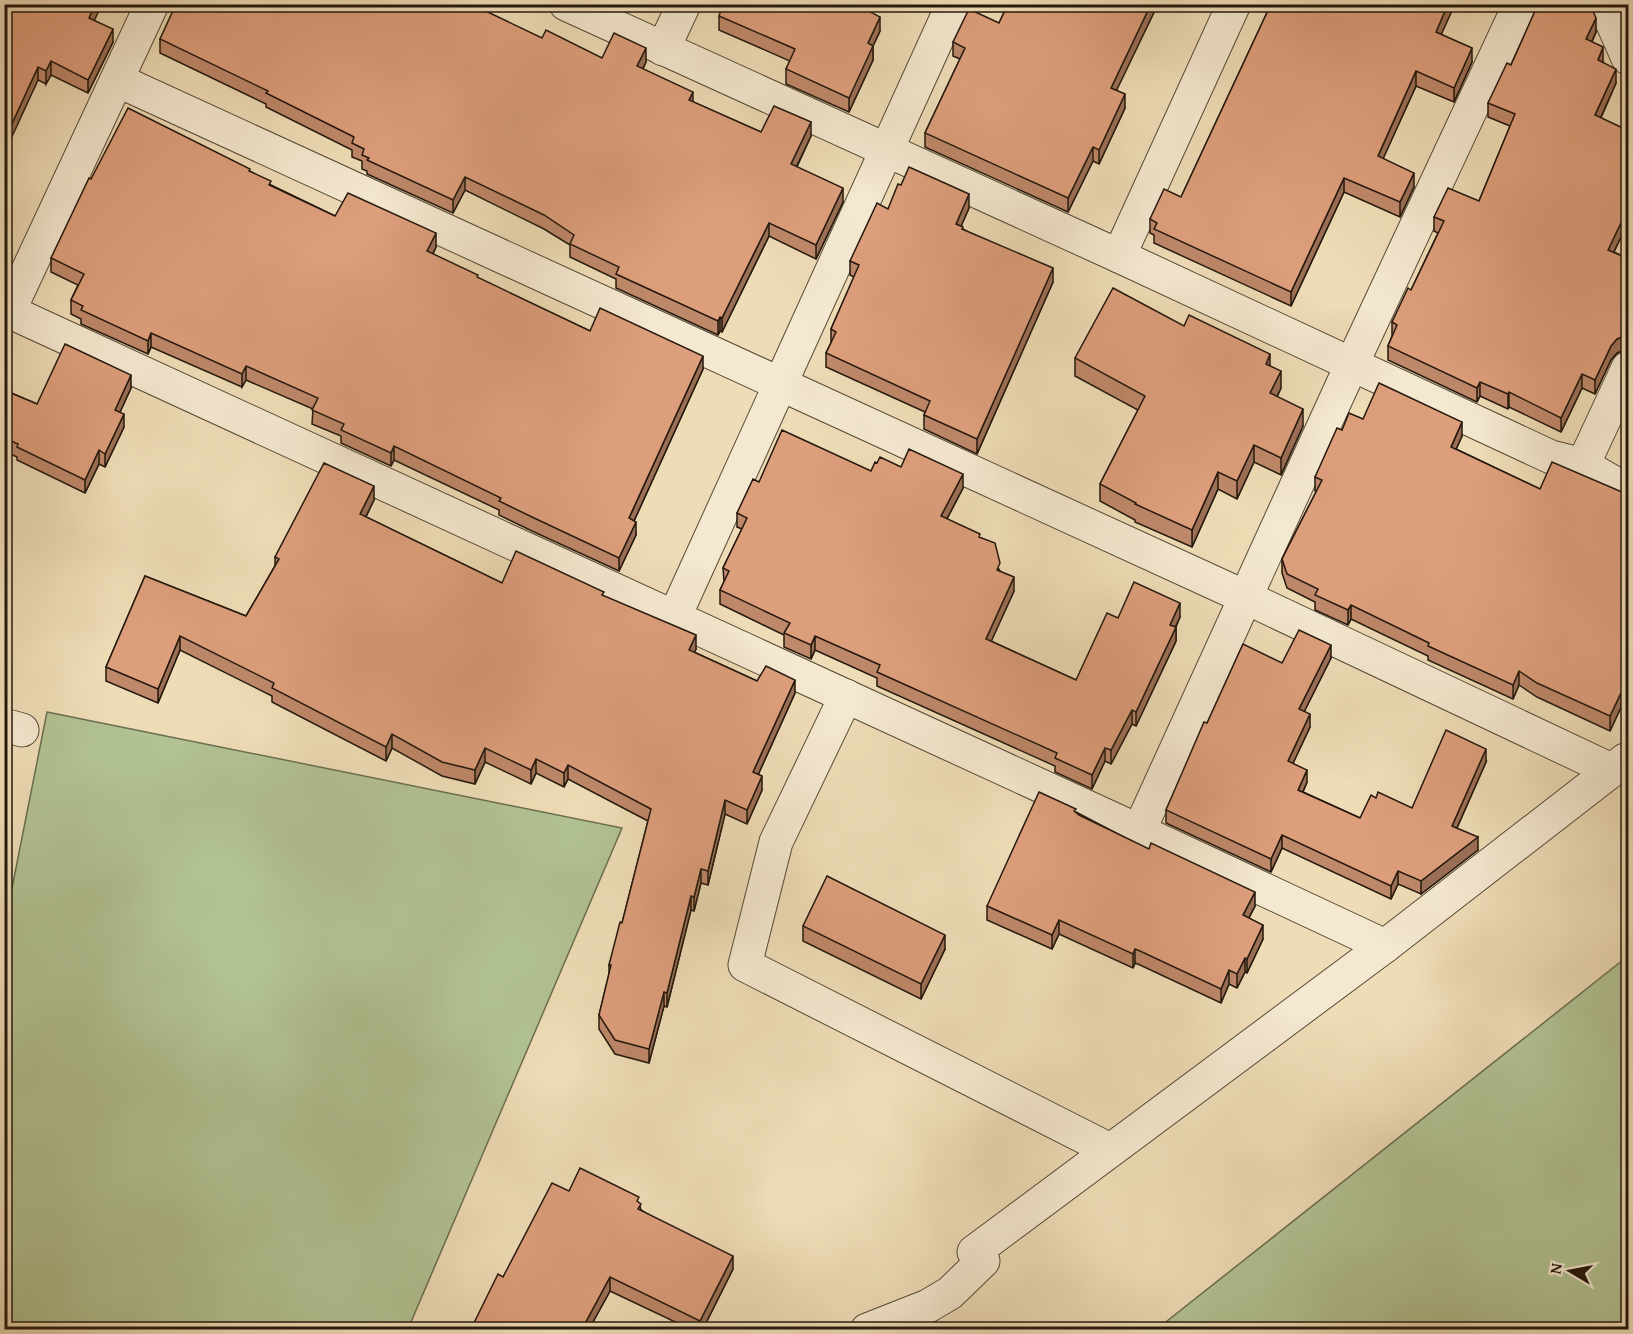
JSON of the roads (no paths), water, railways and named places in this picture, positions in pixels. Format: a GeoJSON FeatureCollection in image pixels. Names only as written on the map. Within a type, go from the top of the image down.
{"type":"FeatureCollection","features":[{"type":"Feature","properties":{"kind":"street"},"geometry":{"type":"LineString","coordinates":[[152,4],[7,310],[1384,946]]}},
{"type":"Feature","properties":{"kind":"street"},"geometry":{"type":"LineString","coordinates":[[566,4],[1119,256],[1351,366],[1551,457],[1583,465],[1629,491]]}},
{"type":"Feature","properties":{"kind":"street"},"geometry":{"type":"LineString","coordinates":[[663,49],[684,4]]}},
{"type":"Feature","properties":{"kind":"street"},"geometry":{"type":"LineString","coordinates":[[674,618],[953,4]]}},
{"type":"Feature","properties":{"kind":"street"},"geometry":{"type":"LineString","coordinates":[[1119,256],[1234,4]]}},
{"type":"Feature","properties":{"kind":"street"},"geometry":{"type":"LineString","coordinates":[[1139,831],[1351,366],[1520,4]]}},
{"type":"Feature","properties":{"kind":"street"},"geometry":{"type":"LineString","coordinates":[[1604,4],[1629,58]]}},
{"type":"Feature","properties":{"kind":"street"},"geometry":{"type":"LineString","coordinates":[[117,80],[1245,597],[1620,764],[1384,946],[974,1251],[983,1261],[950,1293],[928,1306],[867,1329]]}},
{"type":"Feature","properties":{"kind":"street"},"geometry":{"type":"LineString","coordinates":[[1583,465],[1629,368]]}},
{"type":"Feature","properties":{"kind":"street"},"geometry":{"type":"LineString","coordinates":[[846,696],[776,842],[745,965],[1110,1150]]}}]}
